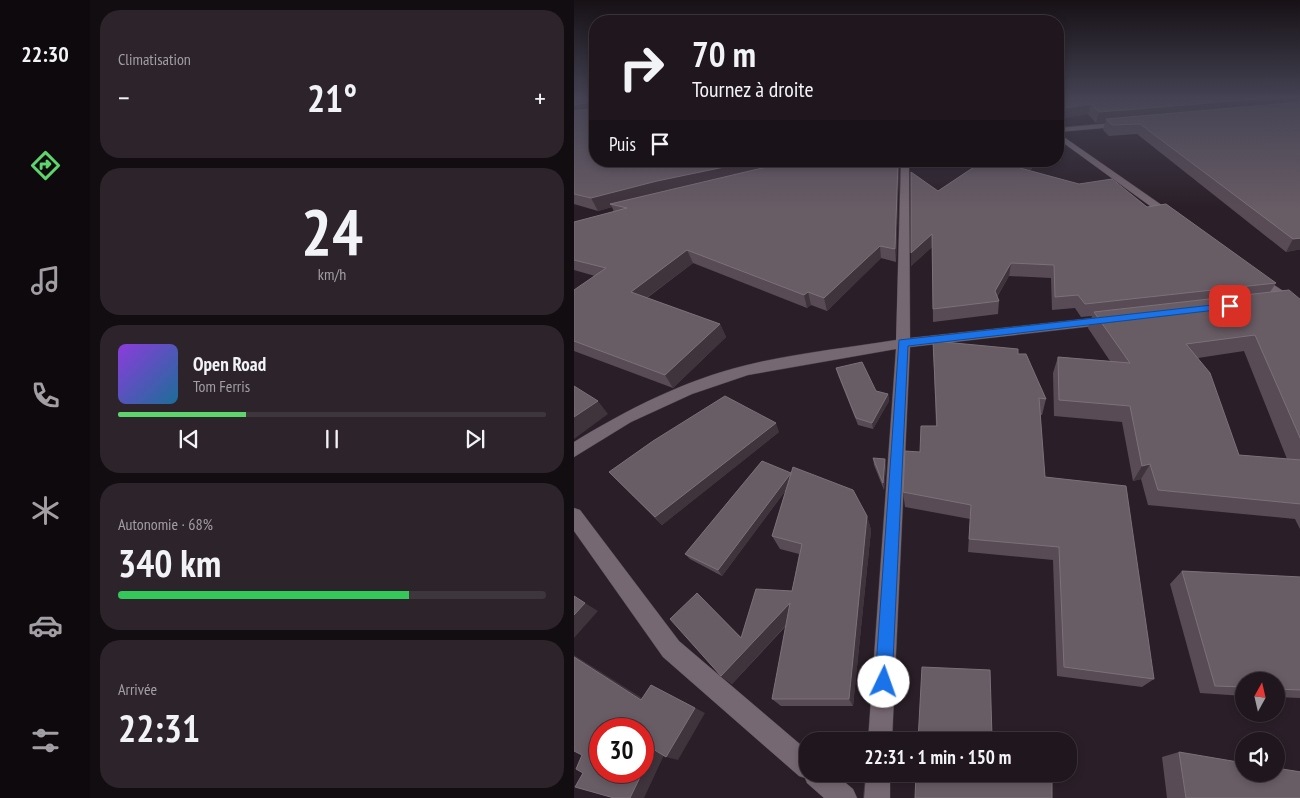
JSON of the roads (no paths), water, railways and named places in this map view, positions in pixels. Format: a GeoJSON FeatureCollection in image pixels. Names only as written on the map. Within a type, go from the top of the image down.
{"type":"FeatureCollection","features":[{"type":"Feature","properties":{"kind":"street"},"geometry":{"type":"LineString","coordinates":[[1064,139],[1185,226]]}},
{"type":"Feature","properties":{"kind":"street"},"geometry":{"type":"LineString","coordinates":[[881,732],[903,343],[905,167]]}},
{"type":"Feature","properties":{"kind":"street"},"geometry":{"type":"LineString","coordinates":[[1248,271],[1294,299],[1300,308]]}},
{"type":"Feature","properties":{"kind":"street"},"geometry":{"type":"LineString","coordinates":[[1268,302],[1294,299]]}},
{"type":"Feature","properties":{"kind":"street"},"geometry":{"type":"LineString","coordinates":[[574,450],[635,414],[688,390],[739,373],[903,343],[1130,317]]}},
{"type":"Feature","properties":{"kind":"street"},"geometry":{"type":"LineString","coordinates":[[574,516],[671,649],[799,759]]}},
{"type":"Feature","properties":{"kind":"street"},"geometry":{"type":"LineString","coordinates":[[825,782],[844,798]]}},
{"type":"Feature","properties":{"kind":"street"},"geometry":{"type":"LineString","coordinates":[[877,798],[878,782]]}}]}
